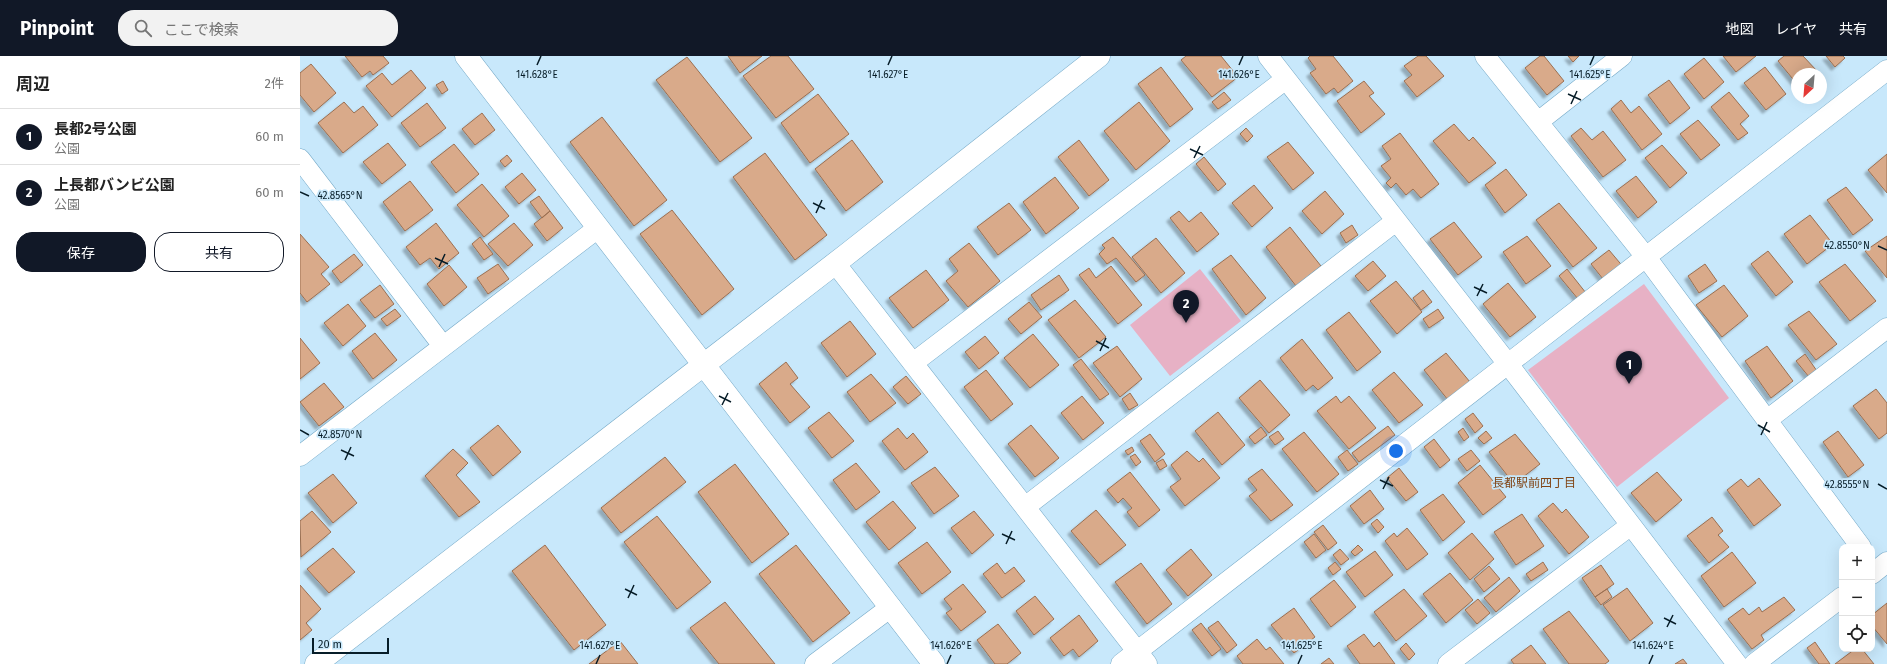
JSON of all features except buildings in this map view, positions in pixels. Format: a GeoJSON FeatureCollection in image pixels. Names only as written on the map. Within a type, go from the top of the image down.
{"type":"FeatureCollection","features":[{"type":"Feature","properties":{"kind":"street"},"geometry":{"type":"LineString","coordinates":[[466,56],[934,664]]}},
{"type":"Feature","properties":{"kind":"street"},"geometry":{"type":"LineString","coordinates":[[316,664],[836,263],[1099,56]]}},
{"type":"Feature","properties":{"kind":"street"},"geometry":{"type":"LineString","coordinates":[[1268,56],[1508,364],[1737,664]]}},
{"type":"Feature","properties":{"kind":"street"},"geometry":{"type":"LineString","coordinates":[[1485,56],[1646,257],[1859,544]]}},
{"type":"Feature","properties":{"kind":"street"},"geometry":{"type":"LineString","coordinates":[[1538,122],[1622,56]]}},
{"type":"Feature","properties":{"kind":"street"},"geometry":{"type":"LineString","coordinates":[[1122,664],[1142,658],[1508,364],[1887,70]]}},
{"type":"Feature","properties":{"kind":"street"},"geometry":{"type":"LineString","coordinates":[[913,363],[1286,79]]}},
{"type":"Feature","properties":{"kind":"street"},"geometry":{"type":"LineString","coordinates":[[300,159],[443,346]]}},
{"type":"Feature","properties":{"kind":"street"},"geometry":{"type":"LineString","coordinates":[[1025,507],[1396,221]]}},
{"type":"Feature","properties":{"kind":"street"},"geometry":{"type":"LineString","coordinates":[[303,448],[443,346],[598,228]]}},
{"type":"Feature","properties":{"kind":"street"},"geometry":{"type":"LineString","coordinates":[[836,263],[1142,658]]}},
{"type":"Feature","properties":{"kind":"street"},"geometry":{"type":"LineString","coordinates":[[1767,420],[1887,328]]}},
{"type":"Feature","properties":{"kind":"street"},"geometry":{"type":"LineString","coordinates":[[1448,664],[1631,525]]}},
{"type":"Feature","properties":{"kind":"street"},"geometry":{"type":"LineString","coordinates":[[1754,664],[1839,598]]}},
{"type":"Feature","properties":{"kind":"street"},"geometry":{"type":"LineString","coordinates":[[815,664],[891,608]]}},
{"type":"Feature","properties":{"kind":"shaded area"},"geometry":{"type":"Polygon","coordinates":[[[1200,269],[1241,321],[1170,376],[1130,325],[1200,269]]]}},
{"type":"Feature","properties":{"kind":"shaded area"},"geometry":{"type":"Polygon","coordinates":[[[1644,284],[1729,398],[1617,487],[1528,370],[1644,284]]]}},
{"type":"Feature","properties":{"kind":"place","name":"上長都バンビ公園"},"geometry":{"type":"Point","coordinates":[1186,323]}},
{"type":"Feature","properties":{"kind":"place","name":"長都2号公園"},"geometry":{"type":"Point","coordinates":[1629,384]}},
{"type":"Feature","properties":{"kind":"district","name":"長都駅前四丁目"},"geometry":{"type":"Point","coordinates":[1534,483]}}]}
